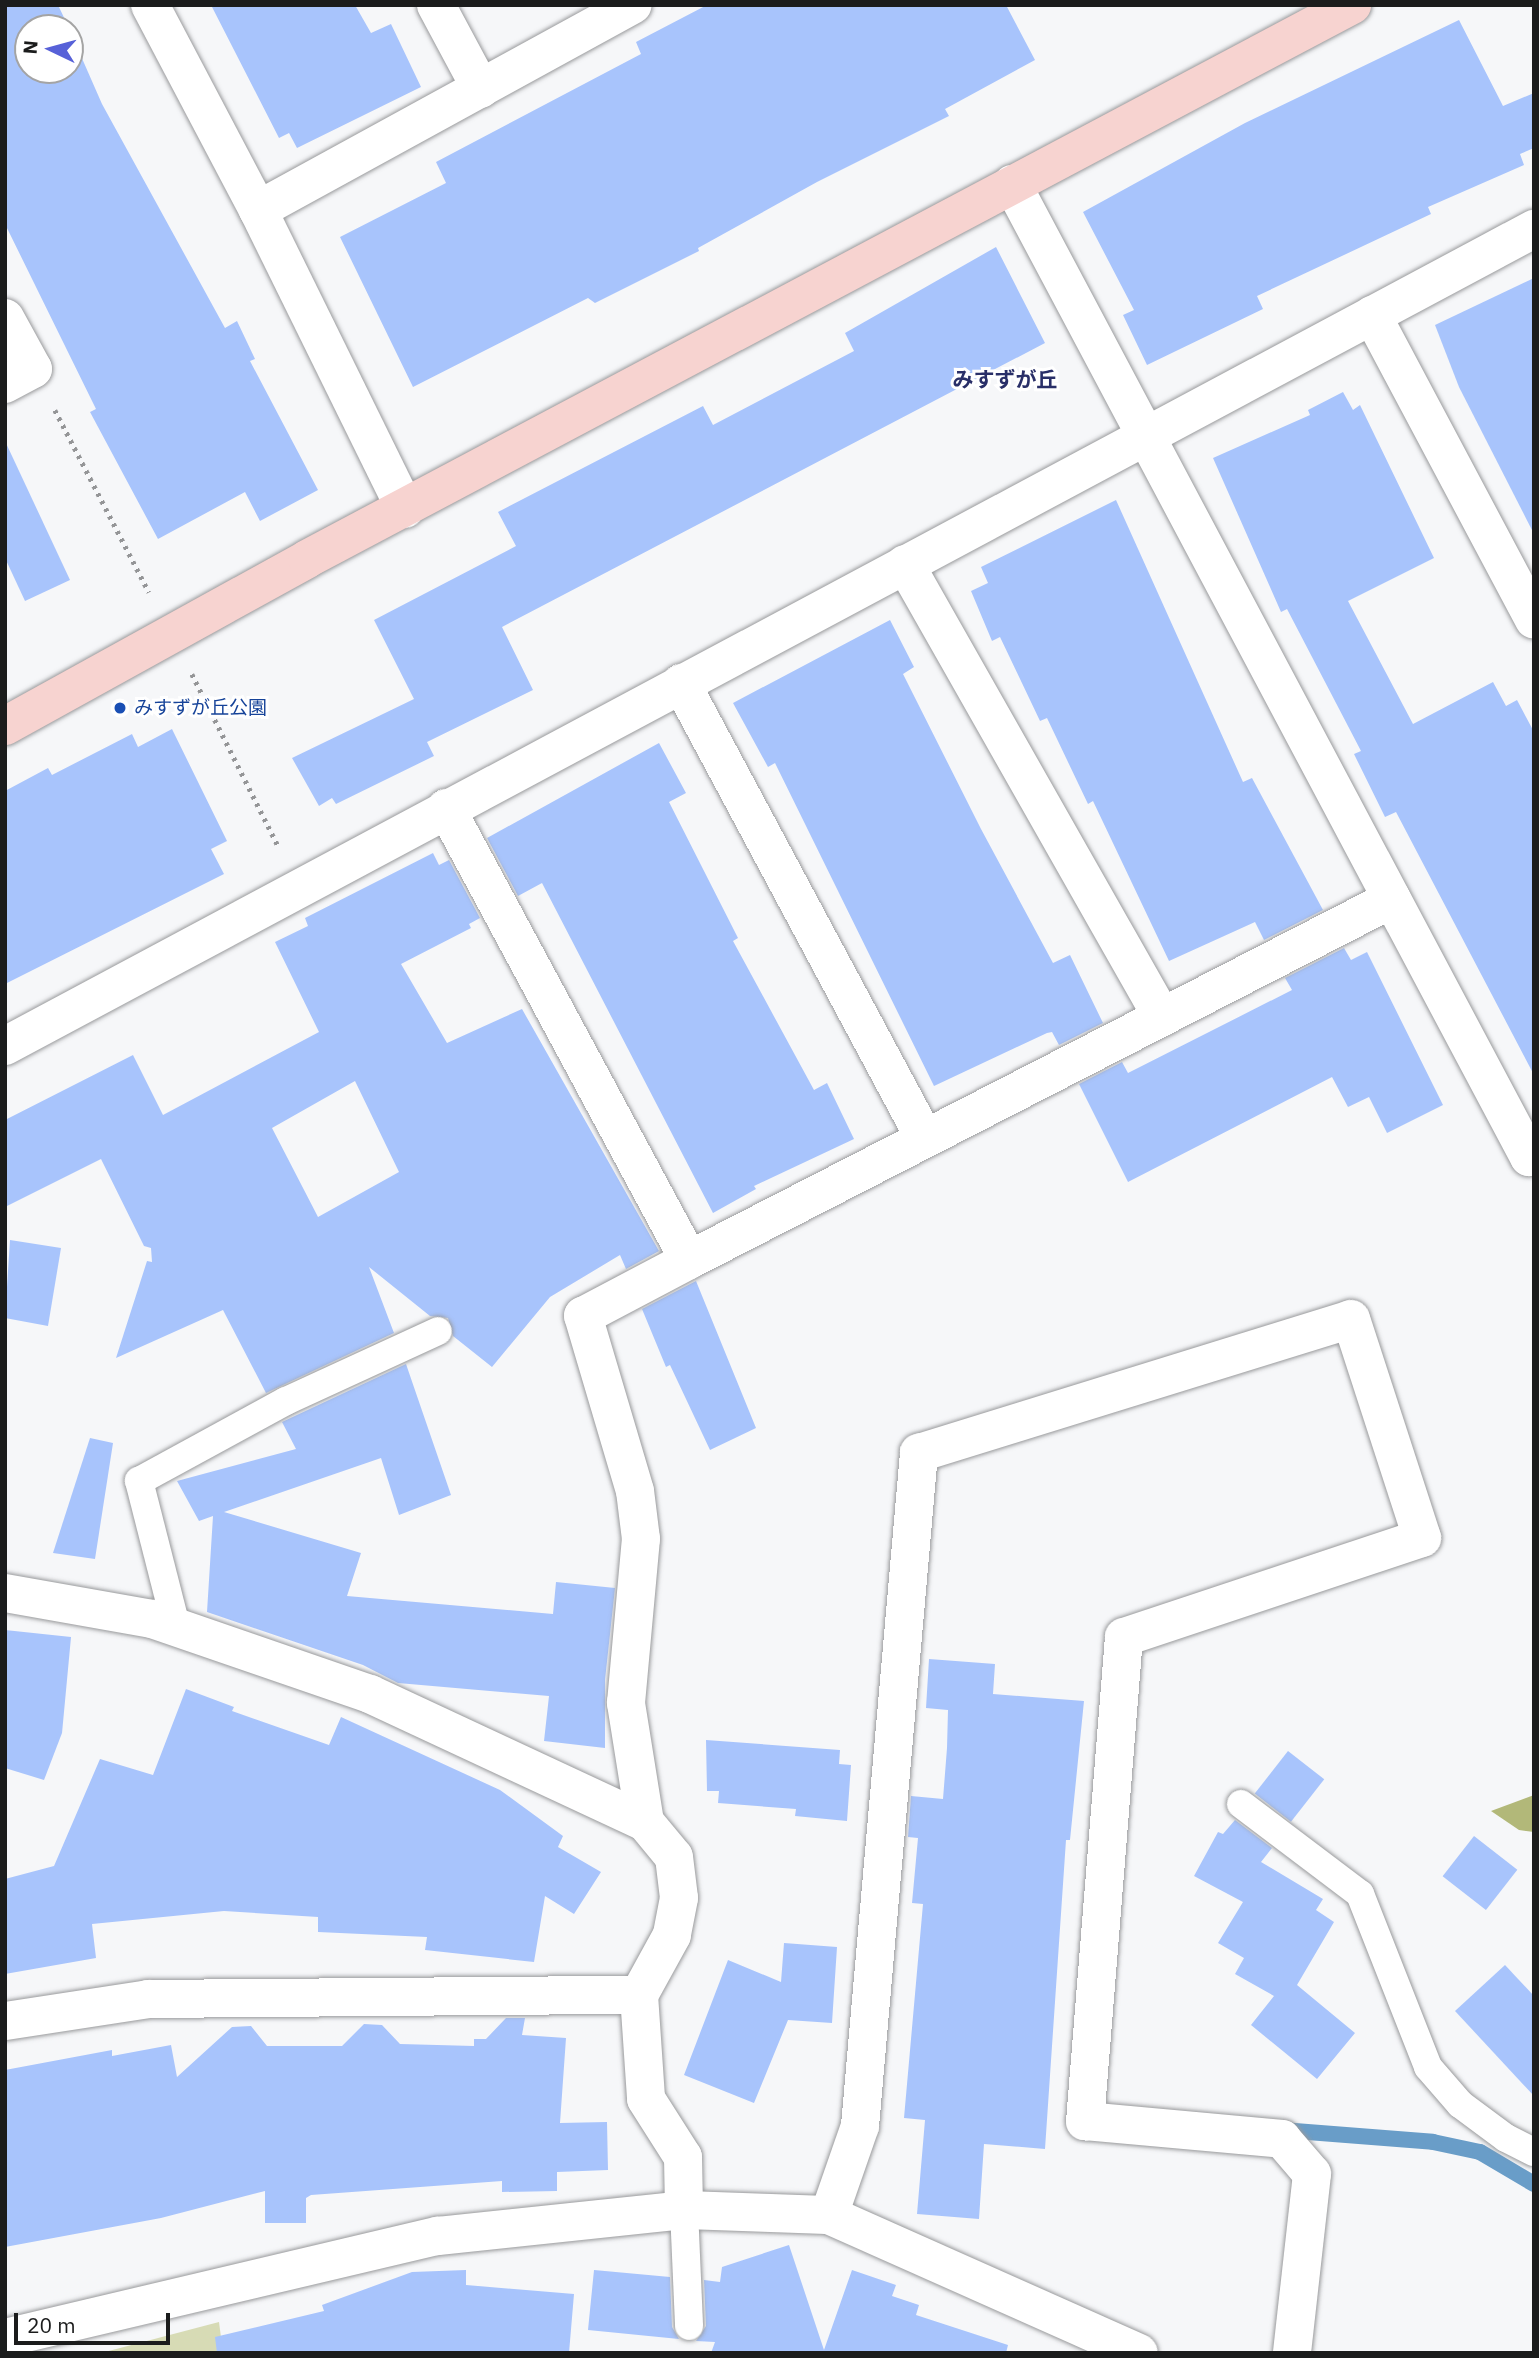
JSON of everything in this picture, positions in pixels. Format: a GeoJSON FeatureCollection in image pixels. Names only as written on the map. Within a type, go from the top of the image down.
{"type":"FeatureCollection","features":[{"type":"Feature","properties":{"kind":"street"},"geometry":{"type":"LineString","coordinates":[[150,5],[258,210],[405,509]]}},
{"type":"Feature","properties":{"kind":"street"},"geometry":{"type":"LineString","coordinates":[[436,5],[481,89]]}},
{"type":"Feature","properties":{"kind":"street"},"geometry":{"type":"LineString","coordinates":[[258,210],[634,5]]}},
{"type":"Feature","properties":{"kind":"street"},"geometry":{"type":"LineString","coordinates":[[5,726],[405,509],[1352,5]]}},
{"type":"Feature","properties":{"kind":"street"},"geometry":{"type":"LineString","coordinates":[[1013,184],[1528,1157],[1534,1154]]}},
{"type":"Feature","properties":{"kind":"street"},"geometry":{"type":"LineString","coordinates":[[5,1046],[1534,229]]}},
{"type":"Feature","properties":{"kind":"street"},"geometry":{"type":"LineString","coordinates":[[1372,315],[1534,620]]}},
{"type":"Feature","properties":{"kind":"street"},"geometry":{"type":"LineString","coordinates":[[5,318],[33,369],[5,384]]}},
{"type":"Feature","properties":{"kind":"street"},"geometry":{"type":"LineString","coordinates":[[905,564],[1162,1017]]}},
{"type":"Feature","properties":{"kind":"street"},"geometry":{"type":"LineString","coordinates":[[681,683],[925,1139]]}},
{"type":"Feature","properties":{"kind":"street"},"geometry":{"type":"LineString","coordinates":[[446,808],[689,1260]]}},
{"type":"Feature","properties":{"kind":"street"},"geometry":{"type":"LineString","coordinates":[[645,1822],[626,1703],[641,1539],[635,1491],[583,1316],[1392,899]]}},
{"type":"Feature","properties":{"kind":"street"},"geometry":{"type":"LineString","coordinates":[[829,2215],[860,2126],[919,1453],[1351,1319],[1422,1538],[1124,1637],[1085,2121],[1282,2139],[1312,2174],[1292,2353]]}},
{"type":"Feature","properties":{"kind":"street"},"geometry":{"type":"LineString","coordinates":[[5,1593],[176,1626],[370,1694],[645,1822],[674,1857],[679,1898],[671,1935],[639,1995],[646,2099],[683,2157],[684,2210]]}},
{"type":"Feature","properties":{"kind":"street"},"geometry":{"type":"LineString","coordinates":[[5,2021],[148,1999],[639,1995]]}},
{"type":"Feature","properties":{"kind":"street"},"geometry":{"type":"LineString","coordinates":[[5,2338],[438,2236],[684,2210],[829,2215],[1139,2353]]}},
{"type":"Feature","properties":{"kind":"lane"},"geometry":{"type":"LineString","coordinates":[[176,1626],[139,1480],[286,1401],[438,1331]]}},
{"type":"Feature","properties":{"kind":"lane"},"geometry":{"type":"LineString","coordinates":[[1241,1804],[1360,1894],[1428,2067],[1460,2104],[1506,2138],[1534,2152]]}},
{"type":"Feature","properties":{"kind":"lane"},"geometry":{"type":"LineString","coordinates":[[684,2210],[689,2326]]}},
{"type":"Feature","properties":{"kind":"green space"},"geometry":{"type":"Polygon","coordinates":[[[1534,1795],[1534,1832],[1519,1830],[1491,1811],[1534,1795]]]}},
{"type":"Feature","properties":{"kind":"green space"},"geometry":{"type":"Polygon","coordinates":[[[219,2322],[223,2353],[101,2353],[219,2322]]]}},
{"type":"Feature","properties":{"kind":"building"},"geometry":{"type":"Polygon","coordinates":[[[5,5],[58,5],[62,14],[14,14],[14,84],[84,84],[84,63],[102,104],[225,328],[237,321],[255,359],[250,361],[318,490],[260,521],[245,492],[158,539],[90,412],[96,409],[5,224],[5,5]]]}},
{"type":"Feature","properties":{"kind":"building"},"geometry":{"type":"Polygon","coordinates":[[[211,5],[355,5],[371,33],[391,24],[421,87],[297,148],[289,133],[279,138],[211,5]]]}},
{"type":"Feature","properties":{"kind":"building"},"geometry":{"type":"Polygon","coordinates":[[[707,5],[1006,5],[1035,60],[945,109],[949,116],[817,182],[698,248],[699,251],[595,303],[588,298],[413,387],[340,237],[446,183],[436,162],[641,54],[636,42],[707,5]]]}},
{"type":"Feature","properties":{"kind":"building"},"geometry":{"type":"Polygon","coordinates":[[[1459,20],[1503,106],[1534,93],[1534,148],[1520,154],[1524,165],[1428,207],[1431,214],[1257,296],[1263,309],[1147,365],[1123,315],[1134,310],[1083,212],[1245,123],[1459,20]]]}},
{"type":"Feature","properties":{"kind":"building"},"geometry":{"type":"Polygon","coordinates":[[[996,247],[1045,343],[502,627],[533,690],[427,742],[434,756],[336,804],[332,798],[319,806],[292,758],[414,699],[374,620],[516,546],[498,512],[703,406],[713,425],[854,351],[845,333],[996,247]]]}},
{"type":"Feature","properties":{"kind":"building"},"geometry":{"type":"Polygon","coordinates":[[[1534,278],[1534,534],[1459,387],[1435,325],[1534,278]]]}},
{"type":"Feature","properties":{"kind":"building"},"geometry":{"type":"Polygon","coordinates":[[[1343,392],[1353,410],[1360,405],[1434,558],[1348,601],[1413,724],[1493,682],[1506,706],[1517,700],[1534,732],[1534,1075],[1396,812],[1385,817],[1354,754],[1361,751],[1287,609],[1281,612],[1213,458],[1310,415],[1308,410],[1343,392]]]}},
{"type":"Feature","properties":{"kind":"building"},"geometry":{"type":"Polygon","coordinates":[[[5,441],[70,580],[25,601],[5,558],[5,441]]]}},
{"type":"Feature","properties":{"kind":"building"},"geometry":{"type":"Polygon","coordinates":[[[1116,500],[1243,782],[1252,778],[1323,910],[1264,940],[1255,922],[1169,961],[1093,801],[1088,804],[1047,718],[1040,721],[1000,637],[992,641],[971,591],[988,583],[981,567],[1116,500]]]}},
{"type":"Feature","properties":{"kind":"building"},"geometry":{"type":"Polygon","coordinates":[[[890,620],[914,667],[903,674],[981,829],[1053,963],[1070,955],[1103,1023],[1059,1045],[1052,1032],[1047,1033],[934,1086],[775,763],[768,767],[733,703],[890,620]]]}},
{"type":"Feature","properties":{"kind":"building"},"geometry":{"type":"Polygon","coordinates":[[[172,729],[227,841],[211,849],[224,874],[5,984],[5,791],[48,768],[52,775],[132,734],[138,747],[172,729]]]}},
{"type":"Feature","properties":{"kind":"building"},"geometry":{"type":"Polygon","coordinates":[[[659,743],[686,793],[669,802],[738,938],[733,941],[814,1090],[827,1083],[854,1139],[754,1186],[756,1189],[713,1213],[542,883],[518,896],[487,838],[659,743]]]}},
{"type":"Feature","properties":{"kind":"building"},"geometry":{"type":"Polygon","coordinates":[[[433,853],[439,865],[449,860],[480,918],[469,924],[471,928],[401,964],[447,1043],[522,1009],[659,1251],[626,1269],[620,1255],[550,1297],[492,1367],[453,1336],[448,1318],[430,1316],[369,1267],[394,1333],[266,1393],[223,1310],[116,1358],[147,1261],[152,1262],[151,1248],[144,1246],[101,1159],[5,1207],[5,1120],[133,1055],[163,1115],[319,1032],[275,942],[308,926],[305,918],[433,853]],[[355,1081],[272,1128],[318,1217],[399,1172],[355,1081]]]}},
{"type":"Feature","properties":{"kind":"building"},"geometry":{"type":"Polygon","coordinates":[[[1344,948],[1351,960],[1367,952],[1443,1105],[1387,1133],[1369,1097],[1348,1107],[1332,1077],[1128,1182],[1079,1084],[1122,1062],[1128,1073],[1292,990],[1285,978],[1344,948]]]}},
{"type":"Feature","properties":{"kind":"building"},"geometry":{"type":"Polygon","coordinates":[[[10,1240],[61,1248],[48,1326],[5,1318],[10,1240]]]}},
{"type":"Feature","properties":{"kind":"building"},"geometry":{"type":"Polygon","coordinates":[[[696,1281],[756,1428],[710,1450],[670,1365],[666,1367],[642,1309],[696,1281]]]}},
{"type":"Feature","properties":{"kind":"building"},"geometry":{"type":"Polygon","coordinates":[[[406,1364],[451,1495],[399,1515],[381,1458],[224,1512],[361,1553],[347,1596],[553,1614],[556,1582],[615,1588],[605,1680],[605,1748],[544,1741],[549,1696],[398,1683],[363,1665],[207,1612],[213,1516],[199,1521],[177,1481],[296,1449],[282,1422],[406,1364]]]}},
{"type":"Feature","properties":{"kind":"building"},"geometry":{"type":"Polygon","coordinates":[[[90,1438],[113,1443],[95,1559],[53,1553],[90,1438]]]}},
{"type":"Feature","properties":{"kind":"building"},"geometry":{"type":"Polygon","coordinates":[[[5,1630],[71,1637],[62,1733],[44,1780],[5,1768],[5,1630]]]}},
{"type":"Feature","properties":{"kind":"building"},"geometry":{"type":"Polygon","coordinates":[[[929,1659],[995,1664],[993,1694],[1084,1701],[1070,1840],[1066,1840],[1045,2149],[984,2144],[979,2219],[917,2214],[925,2120],[904,2118],[923,1904],[912,1903],[918,1838],[908,1837],[911,1796],[943,1799],[947,1748],[948,1710],[926,1708],[929,1659]]]}},
{"type":"Feature","properties":{"kind":"building"},"geometry":{"type":"Polygon","coordinates":[[[186,1689],[234,1707],[232,1711],[329,1745],[341,1717],[500,1790],[563,1836],[558,1847],[601,1872],[574,1914],[545,1896],[534,1962],[425,1950],[427,1937],[318,1932],[318,1917],[224,1911],[92,1924],[96,1958],[5,1974],[5,1879],[54,1866],[100,1759],[153,1775],[186,1689]]]}},
{"type":"Feature","properties":{"kind":"building"},"geometry":{"type":"Polygon","coordinates":[[[706,1740],[840,1750],[839,1764],[851,1765],[847,1821],[795,1816],[796,1809],[718,1803],[719,1791],[707,1791],[706,1740]]]}},
{"type":"Feature","properties":{"kind":"building"},"geometry":{"type":"Polygon","coordinates":[[[1288,1751],[1324,1779],[1291,1822],[1255,1794],[1288,1751]]]}},
{"type":"Feature","properties":{"kind":"building"},"geometry":{"type":"Polygon","coordinates":[[[1235,1820],[1272,1848],[1261,1862],[1323,1899],[1316,1910],[1334,1922],[1297,1985],[1355,2033],[1317,2079],[1251,2025],[1274,1996],[1235,1974],[1244,1958],[1218,1943],[1243,1902],[1194,1876],[1218,1832],[1223,1834],[1235,1820]]]}},
{"type":"Feature","properties":{"kind":"building"},"geometry":{"type":"Polygon","coordinates":[[[1474,1836],[1517,1870],[1486,1910],[1443,1876],[1474,1836]]]}},
{"type":"Feature","properties":{"kind":"building"},"geometry":{"type":"Polygon","coordinates":[[[784,1943],[837,1947],[832,2023],[788,2020],[754,2103],[684,2075],[728,1960],[781,1982],[784,1943]]]}},
{"type":"Feature","properties":{"kind":"building"},"geometry":{"type":"Polygon","coordinates":[[[1505,1965],[1534,1996],[1534,2096],[1455,2011],[1505,1965]]]}},
{"type":"Feature","properties":{"kind":"building"},"geometry":{"type":"Polygon","coordinates":[[[506,2018],[525,2018],[522,2035],[566,2038],[560,2123],[607,2122],[608,2170],[557,2172],[557,2191],[502,2192],[502,2181],[311,2195],[306,2198],[306,2223],[265,2223],[265,2191],[161,2218],[5,2247],[5,2070],[112,2050],[112,2056],[171,2045],[177,2077],[232,2027],[251,2026],[267,2046],[342,2046],[364,2024],[382,2025],[400,2044],[474,2046],[474,2039],[486,2039],[506,2018]]]}},
{"type":"Feature","properties":{"kind":"building"},"geometry":{"type":"Polygon","coordinates":[[[789,2245],[824,2350],[852,2270],[896,2285],[892,2296],[919,2305],[916,2315],[1008,2345],[1006,2353],[711,2353],[715,2342],[696,2341],[706,2326],[704,2280],[720,2282],[722,2267],[789,2245]]]}},
{"type":"Feature","properties":{"kind":"building"},"geometry":{"type":"Polygon","coordinates":[[[466,2270],[466,2285],[574,2294],[569,2353],[217,2353],[215,2337],[324,2311],[322,2305],[412,2272],[466,2270]]]}},
{"type":"Feature","properties":{"kind":"building"},"geometry":{"type":"Polygon","coordinates":[[[594,2270],[670,2277],[672,2327],[679,2339],[588,2330],[594,2270]]]}},
{"type":"Feature","properties":{"kind":"waterway"},"geometry":{"type":"LineString","coordinates":[[1282,2130],[1433,2142],[1480,2152],[1534,2184]]}},
{"type":"Feature","properties":{"kind":"place","name":"みすずが丘公園"},"geometry":{"type":"Point","coordinates":[120,708]}},
{"type":"Feature","properties":{"kind":"district","name":"みすずが丘"},"geometry":{"type":"Point","coordinates":[1005,379]}}]}
